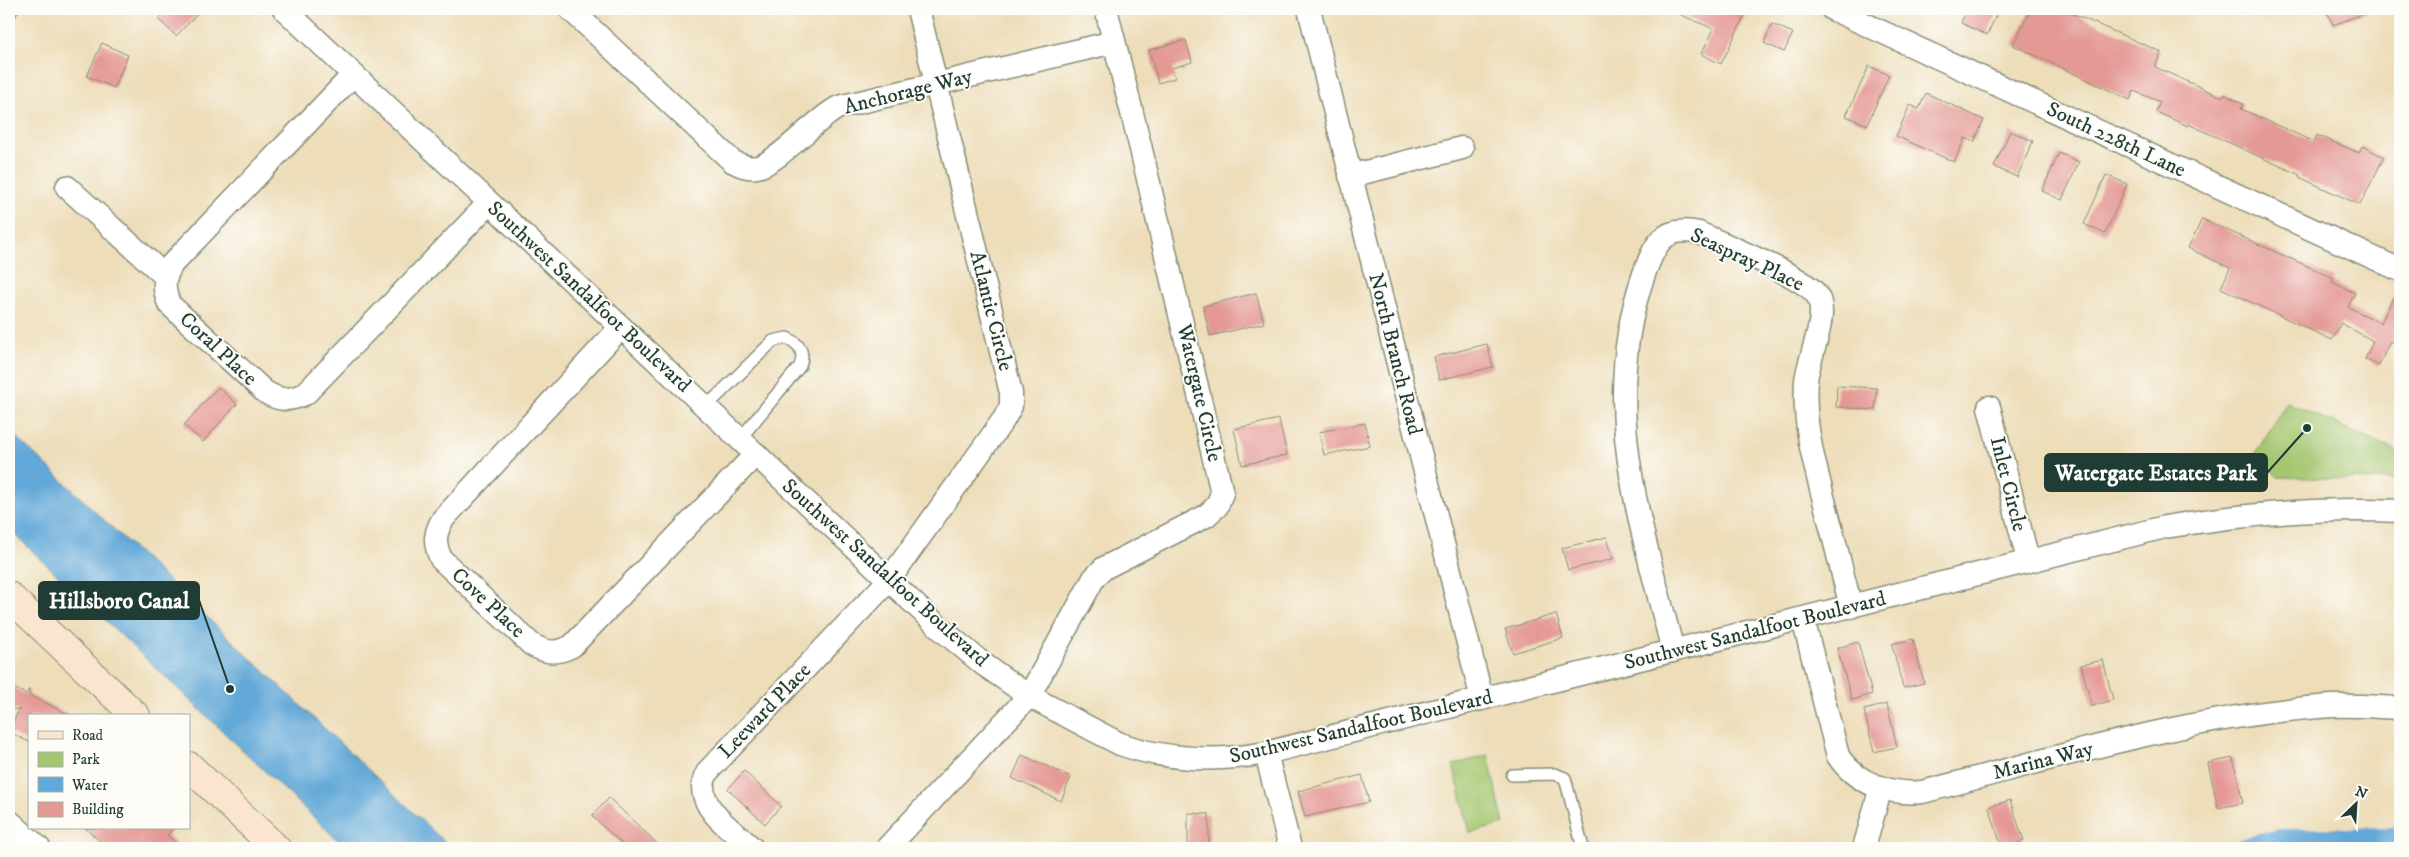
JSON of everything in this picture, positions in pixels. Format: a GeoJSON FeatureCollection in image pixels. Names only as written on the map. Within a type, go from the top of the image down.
{"type":"FeatureCollection","features":[{"type":"Feature","properties":{"kind":"main road"},"geometry":{"type":"LineString","coordinates":[[9,596],[134,714]]}},
{"type":"Feature","properties":{"kind":"main road"},"geometry":{"type":"LineString","coordinates":[[190,767],[276,848]]}},
{"type":"Feature","properties":{"kind":"street","name":"Southwest Sandalfoot Boulevard"},"geometry":{"type":"LineString","coordinates":[[284,9],[941,629],[983,664],[1029,696],[1104,736],[1135,750],[1167,757],[1200,760],[1233,759],[1266,753],[2156,529],[2230,517],[2294,511],[2360,509],[2400,511]]}},
{"type":"Feature","properties":{"kind":"street","name":"Anchorage Way"},"geometry":{"type":"LineString","coordinates":[[570,9],[732,160],[743,167],[758,167],[770,160],[827,114],[839,107],[1114,42]]}},
{"type":"Feature","properties":{"kind":"street","name":"Atlantic Circle"},"geometry":{"type":"LineString","coordinates":[[889,580],[1004,419],[1011,406],[1010,393],[918,9]]}},
{"type":"Feature","properties":{"kind":"street","name":"Watergate Circle"},"geometry":{"type":"LineString","coordinates":[[1029,696],[1094,578],[1104,568],[1206,516],[1217,506],[1222,493],[1106,9]]}},
{"type":"Feature","properties":{"kind":"street","name":"North Branch Road"},"geometry":{"type":"LineString","coordinates":[[1309,9],[1482,699]]}},
{"type":"Feature","properties":{"kind":"street","name":"South 228th Lane"},"geometry":{"type":"LineString","coordinates":[[1832,9],[2400,270]]}},
{"type":"Feature","properties":{"kind":"street"},"geometry":{"type":"LineString","coordinates":[[67,187],[164,276],[172,264],[354,75]]}},
{"type":"Feature","properties":{"kind":"street"},"geometry":{"type":"LineString","coordinates":[[1350,176],[1462,148]]}},
{"type":"Feature","properties":{"kind":"street","name":"Coral Place"},"geometry":{"type":"LineString","coordinates":[[164,276],[164,290],[169,304],[265,392],[277,399],[292,400],[305,394],[490,203]]}},
{"type":"Feature","properties":{"kind":"street","name":"Seaspray Place"},"geometry":{"type":"LineString","coordinates":[[1673,651],[1631,483],[1624,437],[1623,373],[1626,342],[1636,296],[1652,252],[1660,240],[1675,232],[1685,230],[1699,233],[1802,281],[1817,294],[1822,307],[1821,321],[1808,366],[1806,411],[1809,441],[1851,607]]}},
{"type":"Feature","properties":{"kind":"street","name":"Cove Place"},"geometry":{"type":"LineString","coordinates":[[621,327],[443,519],[436,531],[435,546],[441,559],[476,592],[532,644],[545,652],[559,652],[572,646],[748,446]]}},
{"type":"Feature","properties":{"kind":"street","name":"Inlet Circle"},"geometry":{"type":"LineString","coordinates":[[1989,407],[2028,560]]}},
{"type":"Feature","properties":{"kind":"street","name":"Leeward Place"},"geometry":{"type":"LineString","coordinates":[[752,848],[712,811],[704,799],[702,784],[708,771],[889,580]]}},
{"type":"Feature","properties":{"kind":"street","name":"Marina Way"},"geometry":{"type":"LineString","coordinates":[[1803,619],[1838,756],[1845,768],[1856,778],[1881,787],[1908,793],[1922,792],[2175,728],[2233,717],[2333,706],[2400,708]]}},
{"type":"Feature","properties":{"kind":"street"},"geometry":{"type":"LineString","coordinates":[[887,848],[1029,696]]}},
{"type":"Feature","properties":{"kind":"street"},"geometry":{"type":"LineString","coordinates":[[1266,753],[1290,848]]}},
{"type":"Feature","properties":{"kind":"street"},"geometry":{"type":"LineString","coordinates":[[1864,848],[1881,787]]}},
{"type":"Feature","properties":{"kind":"street"},"geometry":{"type":"LineString","coordinates":[[9,821],[39,848]]}},
{"type":"Feature","properties":{"kind":"lane"},"geometry":{"type":"LineString","coordinates":[[9,15],[12,9]]}},
{"type":"Feature","properties":{"kind":"lane"},"geometry":{"type":"LineString","coordinates":[[706,407],[774,341],[788,338],[798,345],[803,358],[800,366],[748,446]]}},
{"type":"Feature","properties":{"kind":"lane"},"geometry":{"type":"LineString","coordinates":[[1512,775],[1555,774],[1565,778],[1583,848]]}},
{"type":"Feature","properties":{"kind":"green space"},"geometry":{"type":"Polygon","coordinates":[[[2287,402],[2400,453],[2400,481],[2278,477],[2255,454],[2287,402]]]}},
{"type":"Feature","properties":{"kind":"green space"},"geometry":{"type":"Polygon","coordinates":[[[1488,755],[1504,824],[1470,833],[1453,765],[1488,755]]]}},
{"type":"Feature","properties":{"kind":"water"},"geometry":{"type":"Polygon","coordinates":[[[9,430],[451,848],[346,848],[9,529],[9,430]]]}},
{"type":"Feature","properties":{"kind":"building"},"geometry":{"type":"Polygon","coordinates":[[[168,9],[202,9],[176,36],[158,19],[168,9]]]}},
{"type":"Feature","properties":{"kind":"building"},"geometry":{"type":"Polygon","coordinates":[[[1667,9],[1748,9],[1721,64],[1701,54],[1714,29],[1667,9]]]}},
{"type":"Feature","properties":{"kind":"building"},"geometry":{"type":"Polygon","coordinates":[[[1967,9],[1999,9],[1987,35],[1961,23],[1967,9]]]}},
{"type":"Feature","properties":{"kind":"building"},"geometry":{"type":"Polygon","coordinates":[[[2031,9],[2062,9],[2161,52],[2155,67],[2222,97],[2224,94],[2243,104],[2241,109],[2314,142],[2317,135],[2359,153],[2362,146],[2384,157],[2360,205],[2299,177],[2300,175],[2188,124],[2188,126],[2156,112],[2160,102],[2134,91],[2130,100],[2013,45],[2031,9]]]}},
{"type":"Feature","properties":{"kind":"building"},"geometry":{"type":"Polygon","coordinates":[[[2326,9],[2373,9],[2373,10],[2333,25],[2326,9]]]}},
{"type":"Feature","properties":{"kind":"building"},"geometry":{"type":"Polygon","coordinates":[[[1772,24],[1793,33],[1784,52],[1764,43],[1772,24]]]}},
{"type":"Feature","properties":{"kind":"building"},"geometry":{"type":"Polygon","coordinates":[[[1186,40],[1192,62],[1172,68],[1175,78],[1158,83],[1149,50],[1186,40]]]}},
{"type":"Feature","properties":{"kind":"building"},"geometry":{"type":"Polygon","coordinates":[[[102,43],[128,55],[114,88],[87,76],[102,43]]]}},
{"type":"Feature","properties":{"kind":"building"},"geometry":{"type":"Polygon","coordinates":[[[1869,66],[1889,75],[1867,125],[1846,116],[1869,66]]]}},
{"type":"Feature","properties":{"kind":"building"},"geometry":{"type":"Polygon","coordinates":[[[1926,93],[1984,120],[1974,142],[1965,138],[1954,162],[1896,136],[1910,105],[1919,109],[1926,93]]]}},
{"type":"Feature","properties":{"kind":"building"},"geometry":{"type":"Polygon","coordinates":[[[2010,131],[2033,141],[2017,177],[1994,167],[2010,131]]]}},
{"type":"Feature","properties":{"kind":"building"},"geometry":{"type":"Polygon","coordinates":[[[2059,153],[2079,162],[2062,200],[2042,191],[2059,153]]]}},
{"type":"Feature","properties":{"kind":"building"},"geometry":{"type":"Polygon","coordinates":[[[2106,175],[2127,184],[2105,234],[2084,224],[2106,175]]]}},
{"type":"Feature","properties":{"kind":"building"},"geometry":{"type":"Polygon","coordinates":[[[2202,219],[2334,278],[2332,282],[2355,293],[2348,307],[2381,323],[2400,283],[2400,346],[2390,341],[2379,366],[2365,359],[2373,341],[2341,323],[2332,340],[2221,288],[2230,268],[2188,248],[2202,219]]]}},
{"type":"Feature","properties":{"kind":"building"},"geometry":{"type":"Polygon","coordinates":[[[1256,293],[1264,323],[1210,336],[1203,306],[1256,293]]]}},
{"type":"Feature","properties":{"kind":"building"},"geometry":{"type":"Polygon","coordinates":[[[1487,344],[1493,367],[1439,380],[1434,357],[1487,344]]]}},
{"type":"Feature","properties":{"kind":"building"},"geometry":{"type":"Polygon","coordinates":[[[1837,386],[1877,388],[1875,410],[1836,407],[1837,386]]]}},
{"type":"Feature","properties":{"kind":"building"},"geometry":{"type":"Polygon","coordinates":[[[218,387],[237,404],[203,442],[184,425],[218,387]]]}},
{"type":"Feature","properties":{"kind":"building"},"geometry":{"type":"Polygon","coordinates":[[[1279,419],[1287,455],[1242,465],[1234,429],[1279,419]]]}},
{"type":"Feature","properties":{"kind":"building"},"geometry":{"type":"Polygon","coordinates":[[[1365,423],[1370,446],[1324,455],[1319,432],[1365,423]]]}},
{"type":"Feature","properties":{"kind":"building"},"geometry":{"type":"Polygon","coordinates":[[[1607,537],[1613,559],[1568,570],[1562,548],[1607,537]]]}},
{"type":"Feature","properties":{"kind":"building"},"geometry":{"type":"Polygon","coordinates":[[[1556,614],[1563,638],[1513,653],[1505,629],[1556,614]]]}},
{"type":"Feature","properties":{"kind":"building"},"geometry":{"type":"Polygon","coordinates":[[[1913,639],[1924,683],[1903,688],[1892,644],[1913,639]]]}},
{"type":"Feature","properties":{"kind":"building"},"geometry":{"type":"Polygon","coordinates":[[[1858,642],[1872,694],[1852,700],[1837,648],[1858,642]]]}},
{"type":"Feature","properties":{"kind":"building"},"geometry":{"type":"Polygon","coordinates":[[[2103,660],[2113,700],[2092,706],[2081,665],[2103,660]]]}},
{"type":"Feature","properties":{"kind":"building"},"geometry":{"type":"Polygon","coordinates":[[[9,686],[26,694],[29,689],[29,695],[68,714],[28,714],[28,742],[9,732],[19,709],[9,710],[9,686]]]}},
{"type":"Feature","properties":{"kind":"building"},"geometry":{"type":"Polygon","coordinates":[[[1887,704],[1897,747],[1874,752],[1864,710],[1887,704]]]}},
{"type":"Feature","properties":{"kind":"building"},"geometry":{"type":"Polygon","coordinates":[[[1022,755],[1071,777],[1061,801],[1012,778],[1022,755]]]}},
{"type":"Feature","properties":{"kind":"building"},"geometry":{"type":"Polygon","coordinates":[[[2233,758],[2243,803],[2218,808],[2208,763],[2233,758]]]}},
{"type":"Feature","properties":{"kind":"building"},"geometry":{"type":"Polygon","coordinates":[[[744,771],[781,806],[765,824],[728,789],[744,771]]]}},
{"type":"Feature","properties":{"kind":"building"},"geometry":{"type":"Polygon","coordinates":[[[1362,775],[1369,802],[1305,817],[1298,791],[1362,775]]]}},
{"type":"Feature","properties":{"kind":"building"},"geometry":{"type":"Polygon","coordinates":[[[609,798],[662,848],[626,848],[592,816],[609,798]]]}},
{"type":"Feature","properties":{"kind":"building"},"geometry":{"type":"Polygon","coordinates":[[[2010,800],[2024,841],[2002,848],[1989,807],[2010,800]]]}},
{"type":"Feature","properties":{"kind":"building"},"geometry":{"type":"Polygon","coordinates":[[[1188,813],[1209,814],[1209,848],[1188,848],[1188,813]]]}},
{"type":"Feature","properties":{"kind":"building"},"geometry":{"type":"Polygon","coordinates":[[[87,830],[172,830],[167,835],[181,848],[108,848],[87,830]]]}},
{"type":"Feature","properties":{"kind":"waterway"},"geometry":{"type":"LineString","coordinates":[[2244,848],[2280,839],[2400,837]]}},
{"type":"Feature","properties":{"kind":"place","name":"Watergate Estates Park"},"geometry":{"type":"Point","coordinates":[2307,428]}},
{"type":"Feature","properties":{"kind":"place","name":"Hillsboro Canal"},"geometry":{"type":"Point","coordinates":[230,689]}}]}
